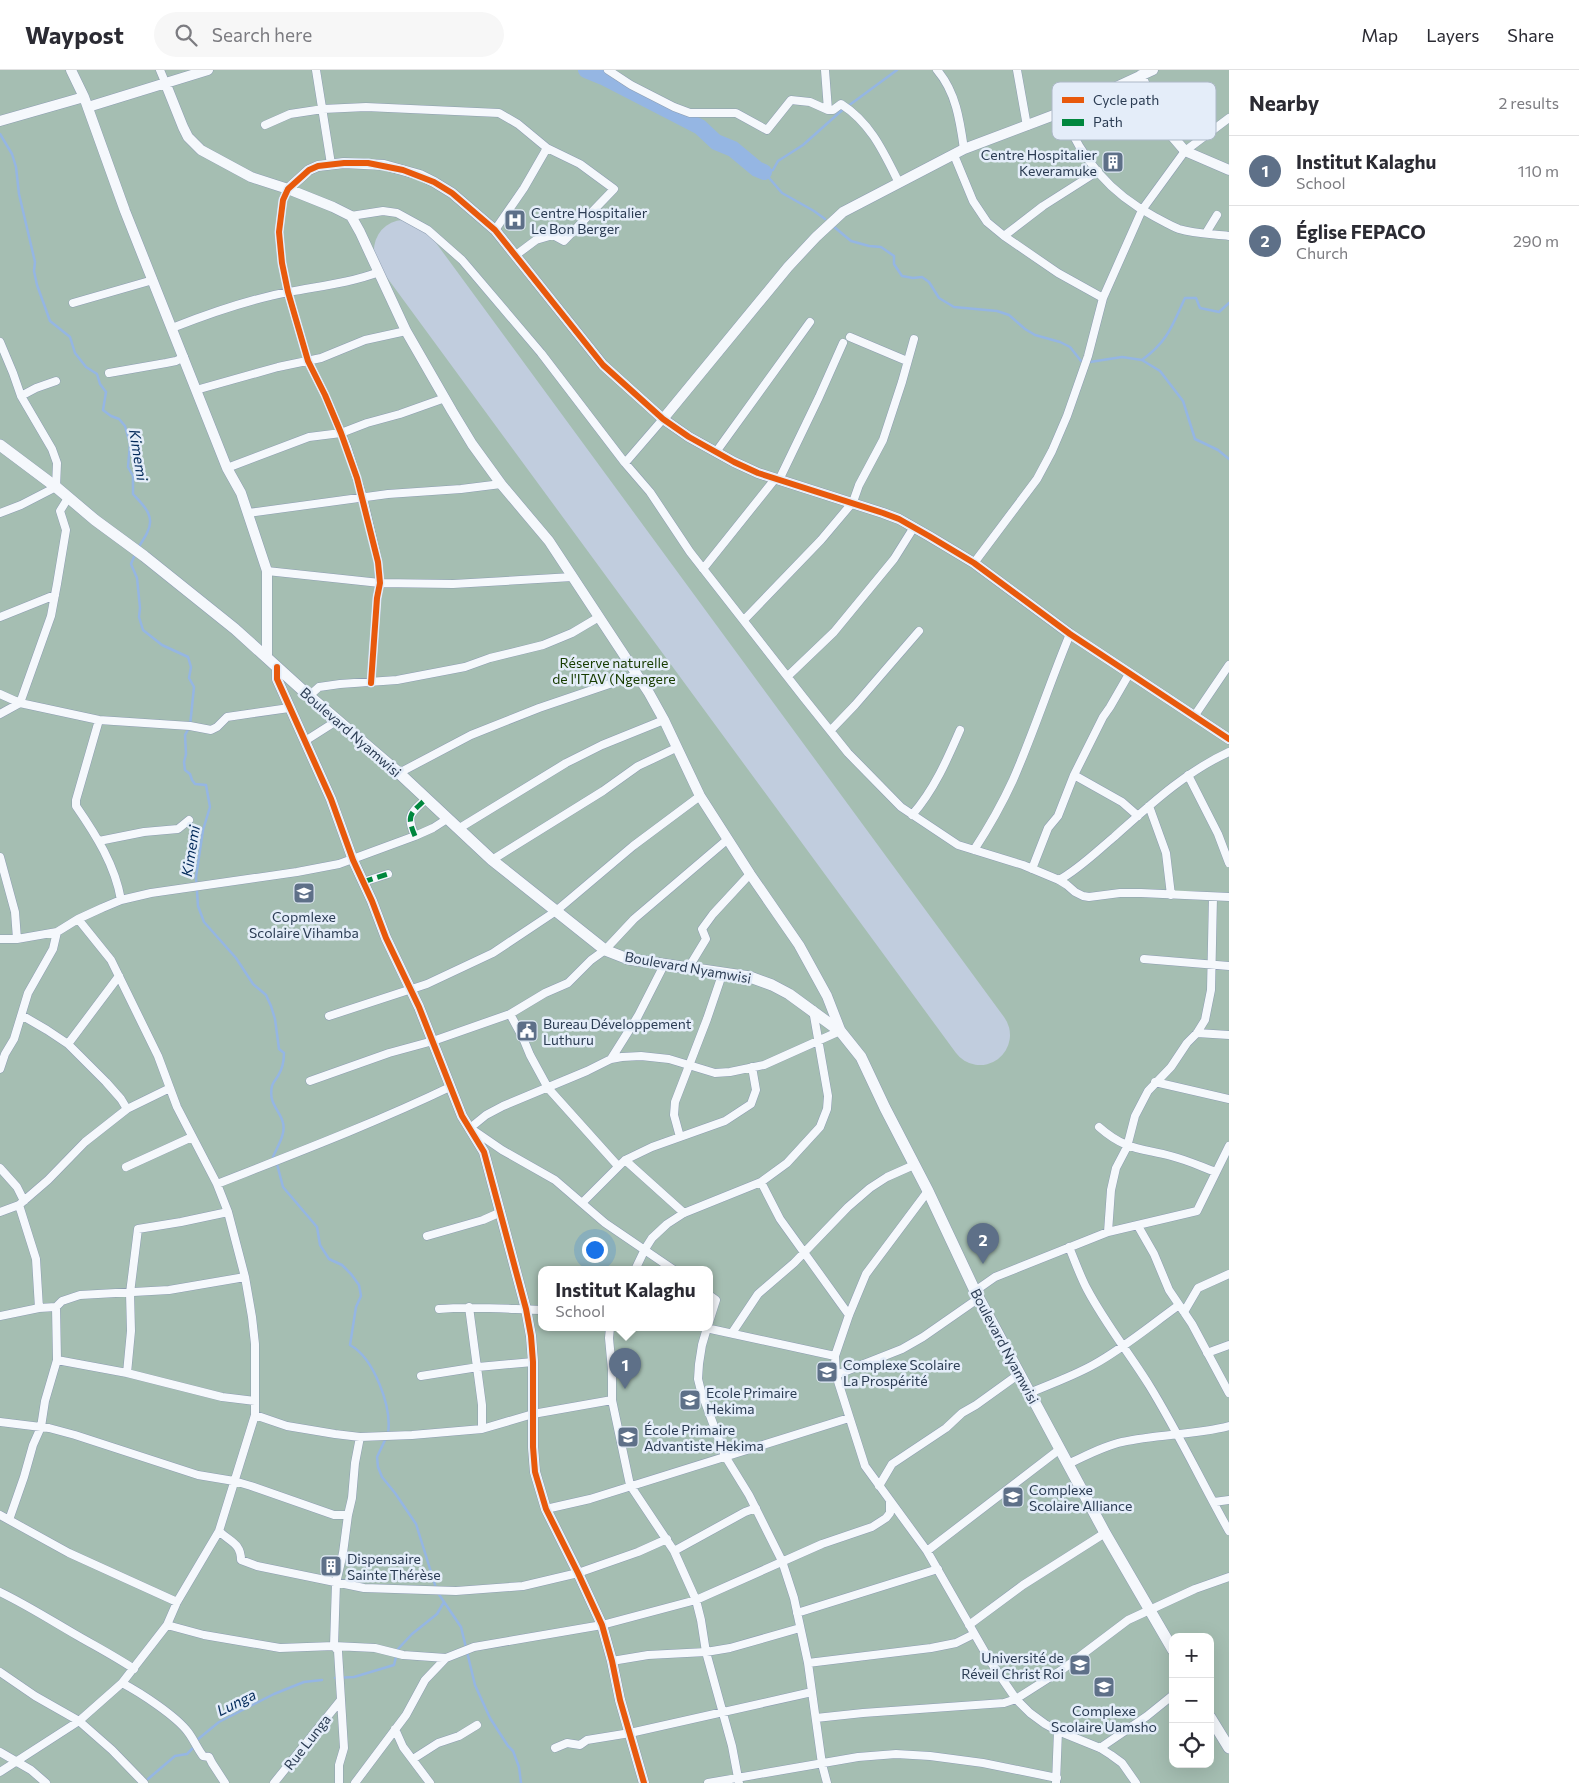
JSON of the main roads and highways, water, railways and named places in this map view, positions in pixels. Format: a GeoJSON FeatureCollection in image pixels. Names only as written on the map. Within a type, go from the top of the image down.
{"type":"FeatureCollection","features":[{"type":"Feature","properties":{"kind":"main road","name":"Boulevard Nyamwisi"},"geometry":{"type":"LineString","coordinates":[[0,444],[141,553],[267,657],[309,696],[399,773],[492,860],[606,950],[628,959],[750,977],[789,994],[841,1031],[861,1057],[928,1191],[977,1295],[1105,1532],[1169,1643]]}},
{"type":"Feature","properties":{"kind":"main road"},"geometry":{"type":"LineString","coordinates":[[1214,1723],[1229,1748]]}},
{"type":"Feature","properties":{"kind":"waterway"},"geometry":{"type":"LineString","coordinates":[[586,70],[700,127],[716,142],[733,149],[757,169],[764,172]]}},
{"type":"Feature","properties":{"kind":"waterway"},"geometry":{"type":"LineString","coordinates":[[825,219],[782,193],[764,172],[773,170],[778,161],[803,145],[840,112],[897,70]]}},
{"type":"Feature","properties":{"kind":"waterway","name":"Kimemi"},"geometry":{"type":"LineString","coordinates":[[0,134],[12,154],[16,167],[19,194],[35,262],[34,271],[37,285],[50,321],[70,337],[75,353],[86,367],[97,374],[100,384],[106,392],[103,410],[119,419],[125,426],[130,444],[128,467],[133,476],[133,494],[148,512],[150,521],[147,533],[139,547]]}},
{"type":"Feature","properties":{"kind":"waterway"},"geometry":{"type":"LineString","coordinates":[[833,226],[851,241],[881,247],[894,256],[894,264],[902,276],[922,277],[929,282],[939,298],[954,307],[997,311],[1009,315],[1035,335],[1070,347],[1081,361],[1090,362],[1122,357],[1142,360],[1160,371],[1183,401],[1195,439],[1218,450],[1229,459]]}},
{"type":"Feature","properties":{"kind":"waterway"},"geometry":{"type":"LineString","coordinates":[[1142,360],[1164,339],[1173,325],[1185,298],[1196,298],[1200,308],[1219,312],[1229,303]]}},
{"type":"Feature","properties":{"kind":"waterway","name":"Kimemi"},"geometry":{"type":"LineString","coordinates":[[135,554],[131,564],[137,578],[139,617],[143,630],[162,645],[188,657],[191,667],[189,678],[194,687],[190,726],[185,735],[185,770],[190,774],[195,784],[206,785],[210,807],[203,830],[196,877],[198,906],[204,922],[236,958],[253,984],[266,995],[275,1019],[279,1049],[284,1053],[282,1068],[272,1085],[271,1092],[273,1102],[282,1118],[284,1127],[273,1157]]}},
{"type":"Feature","properties":{"kind":"waterway"},"geometry":{"type":"LineString","coordinates":[[277,1164],[283,1187],[317,1227],[320,1245],[329,1259],[342,1265],[359,1285],[361,1296],[356,1307],[350,1345],[359,1351],[367,1361],[380,1384],[387,1410],[388,1433]]}},
{"type":"Feature","properties":{"kind":"waterway"},"geometry":{"type":"LineString","coordinates":[[386,1438],[377,1457],[378,1467],[382,1477],[416,1524],[436,1588]]}},
{"type":"Feature","properties":{"kind":"waterway"},"geometry":{"type":"LineString","coordinates":[[438,1593],[461,1627],[475,1685],[490,1718],[513,1751],[519,1767],[521,1783]]}},
{"type":"Feature","properties":{"kind":"waterway","name":"Lunga"},"geometry":{"type":"LineString","coordinates":[[335,1678],[354,1677],[394,1665],[398,1649],[412,1634],[437,1614],[444,1602]]}},
{"type":"Feature","properties":{"kind":"waterway","name":"Lunga"},"geometry":{"type":"LineString","coordinates":[[197,1743],[197,1740],[219,1722],[274,1694],[304,1682],[322,1680]]}},
{"type":"Feature","properties":{"kind":"waterway","name":"Lunga"},"geometry":{"type":"LineString","coordinates":[[148,1779],[175,1756],[187,1754],[194,1747]]}},
{"type":"Feature","properties":{"kind":"place","name":"Centre Hospitalier Keveramuke"},"geometry":{"type":"Point","coordinates":[1113,162]}},
{"type":"Feature","properties":{"kind":"place","name":"Centre Hospitalier Le Bon Berger"},"geometry":{"type":"Point","coordinates":[515,220]}},
{"type":"Feature","properties":{"kind":"place","name":"Copmlexe Scolaire Vihamba"},"geometry":{"type":"Point","coordinates":[304,893]}},
{"type":"Feature","properties":{"kind":"place","name":"Bureau Développement Luthuru"},"geometry":{"type":"Point","coordinates":[527,1031]}},
{"type":"Feature","properties":{"kind":"place","name":"Église FEPACO"},"geometry":{"type":"Point","coordinates":[983,1264]}},
{"type":"Feature","properties":{"kind":"place","name":"Complexe Scolaire La Prospérité"},"geometry":{"type":"Point","coordinates":[827,1372]}},
{"type":"Feature","properties":{"kind":"place","name":"Institut Kalaghu"},"geometry":{"type":"Point","coordinates":[625,1389]}},
{"type":"Feature","properties":{"kind":"place","name":"Ecole Primaire Hekima"},"geometry":{"type":"Point","coordinates":[690,1400]}},
{"type":"Feature","properties":{"kind":"place","name":"École Primaire Advantiste Hekima"},"geometry":{"type":"Point","coordinates":[628,1437]}},
{"type":"Feature","properties":{"kind":"place","name":"Complexe Scolaire Alliance"},"geometry":{"type":"Point","coordinates":[1013,1497]}},
{"type":"Feature","properties":{"kind":"place","name":"Dispensaire Sainte Thérèse"},"geometry":{"type":"Point","coordinates":[331,1566]}},
{"type":"Feature","properties":{"kind":"place","name":"Université de Réveil Christ Roi"},"geometry":{"type":"Point","coordinates":[1080,1665]}},
{"type":"Feature","properties":{"kind":"place","name":"Complexe Scolaire Uamsho"},"geometry":{"type":"Point","coordinates":[1104,1687]}},
{"type":"Feature","properties":{"kind":"park label","name":"Réserve naturelle de l'ITAV (Ngengere"},"geometry":{"type":"Point","coordinates":[614,670]}}]}
